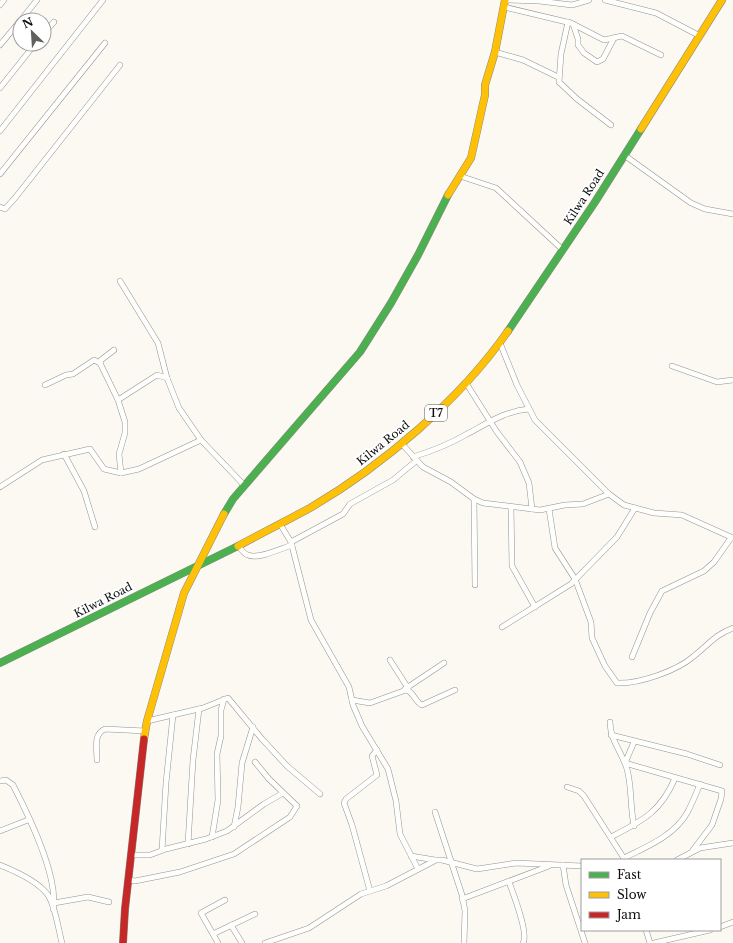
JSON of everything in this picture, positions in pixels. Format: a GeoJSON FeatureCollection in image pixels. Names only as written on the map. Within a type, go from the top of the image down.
{"type":"FeatureCollection","features":[{"type":"Feature","properties":{"kind":"main road","name":"Kilwa Road"},"geometry":{"type":"LineString","coordinates":[[0,663],[198,564],[238,546],[338,491],[402,444],[442,408],[466,383],[500,343],[563,250],[722,0]]}},
{"type":"Feature","properties":{"kind":"main road"},"geometry":{"type":"LineString","coordinates":[[123,943],[125,909],[145,731],[178,611],[198,564],[226,509],[244,485],[360,352],[391,303],[418,255],[441,206],[473,152],[485,95],[485,85],[495,52],[505,3]]}},
{"type":"Feature","properties":{"kind":"street"},"geometry":{"type":"LineString","coordinates":[[0,4],[4,0]]}},
{"type":"Feature","properties":{"kind":"street"},"geometry":{"type":"LineString","coordinates":[[27,12],[37,0]]}},
{"type":"Feature","properties":{"kind":"street"},"geometry":{"type":"LineString","coordinates":[[0,131],[103,0]]}},
{"type":"Feature","properties":{"kind":"street"},"geometry":{"type":"LineString","coordinates":[[505,3],[539,1],[572,5],[589,0]]}},
{"type":"Feature","properties":{"kind":"street"},"geometry":{"type":"LineString","coordinates":[[605,0],[656,13],[700,36]]}},
{"type":"Feature","properties":{"kind":"street"},"geometry":{"type":"LineString","coordinates":[[505,3],[571,23],[604,40],[622,36],[661,54]]}},
{"type":"Feature","properties":{"kind":"street"},"geometry":{"type":"LineString","coordinates":[[571,23],[578,39],[578,45],[584,53],[597,62],[603,59],[614,38]]}},
{"type":"Feature","properties":{"kind":"street"},"geometry":{"type":"LineString","coordinates":[[571,23],[563,42],[558,77],[562,86],[611,125]]}},
{"type":"Feature","properties":{"kind":"street"},"geometry":{"type":"LineString","coordinates":[[0,45],[12,30]]}},
{"type":"Feature","properties":{"kind":"street"},"geometry":{"type":"LineString","coordinates":[[0,174],[105,43]]}},
{"type":"Feature","properties":{"kind":"street"},"geometry":{"type":"LineString","coordinates":[[0,88],[29,52]]}},
{"type":"Feature","properties":{"kind":"street"},"geometry":{"type":"LineString","coordinates":[[495,52],[523,60],[558,77]]}},
{"type":"Feature","properties":{"kind":"street"},"geometry":{"type":"LineString","coordinates":[[0,207],[5,209],[15,198],[120,65]]}},
{"type":"Feature","properties":{"kind":"street"},"geometry":{"type":"LineString","coordinates":[[624,155],[692,203],[705,209],[733,214]]}},
{"type":"Feature","properties":{"kind":"street"},"geometry":{"type":"LineString","coordinates":[[460,176],[496,188],[563,250]]}},
{"type":"Feature","properties":{"kind":"street"},"geometry":{"type":"LineString","coordinates":[[120,281],[158,343],[167,378],[179,408],[201,440],[244,485]]}},
{"type":"Feature","properties":{"kind":"street"},"geometry":{"type":"LineString","coordinates":[[500,343],[535,420],[583,466],[609,494],[624,505],[654,513],[682,515],[732,538],[714,562],[704,571],[662,590],[632,657]]}},
{"type":"Feature","properties":{"kind":"street"},"geometry":{"type":"LineString","coordinates":[[100,363],[101,360],[114,350]]}},
{"type":"Feature","properties":{"kind":"street"},"geometry":{"type":"LineString","coordinates":[[45,385],[66,375],[73,374],[94,360],[100,363],[118,400],[125,425],[119,454],[121,473]]}},
{"type":"Feature","properties":{"kind":"street"},"geometry":{"type":"LineString","coordinates":[[672,366],[717,382],[733,380]]}},
{"type":"Feature","properties":{"kind":"street"},"geometry":{"type":"LineString","coordinates":[[118,400],[158,375],[167,378]]}},
{"type":"Feature","properties":{"kind":"street"},"geometry":{"type":"LineString","coordinates":[[466,383],[490,421],[520,462],[529,483],[532,510]]}},
{"type":"Feature","properties":{"kind":"street"},"geometry":{"type":"LineString","coordinates":[[238,546],[248,555],[254,556],[264,555],[292,544],[343,514],[350,504],[393,480],[414,459],[453,442],[490,421],[518,409],[529,409]]}},
{"type":"Feature","properties":{"kind":"street"},"geometry":{"type":"LineString","coordinates":[[0,487],[42,460],[64,454],[90,449],[104,469],[121,473],[145,467],[201,440]]}},
{"type":"Feature","properties":{"kind":"street"},"geometry":{"type":"LineString","coordinates":[[402,444],[414,459],[431,473],[450,482],[474,499],[483,503],[532,510],[549,509],[565,505],[583,504],[609,494]]}},
{"type":"Feature","properties":{"kind":"street"},"geometry":{"type":"LineString","coordinates":[[64,454],[84,491],[95,527]]}},
{"type":"Feature","properties":{"kind":"street"},"geometry":{"type":"LineString","coordinates":[[474,499],[475,585]]}},
{"type":"Feature","properties":{"kind":"street"},"geometry":{"type":"LineString","coordinates":[[511,507],[512,566],[535,607]]}},
{"type":"Feature","properties":{"kind":"street"},"geometry":{"type":"LineString","coordinates":[[502,627],[571,584],[617,537],[635,508]]}},
{"type":"Feature","properties":{"kind":"street"},"geometry":{"type":"LineString","coordinates":[[549,509],[555,548],[575,579],[591,622],[592,638],[605,666],[618,683],[651,677],[682,665],[715,636],[733,628]]}},
{"type":"Feature","properties":{"kind":"street"},"geometry":{"type":"LineString","coordinates":[[280,524],[292,544],[312,620],[349,687],[352,694],[352,700],[362,726],[388,769],[396,801],[400,834],[418,869]]}},
{"type":"Feature","properties":{"kind":"street"},"geometry":{"type":"LineString","coordinates":[[390,660],[406,689],[412,693],[418,703],[422,705],[455,690]]}},
{"type":"Feature","properties":{"kind":"street"},"geometry":{"type":"LineString","coordinates":[[352,700],[370,703],[406,689],[444,663]]}},
{"type":"Feature","properties":{"kind":"street"},"geometry":{"type":"LineString","coordinates":[[147,721],[199,709],[224,699],[230,699],[287,766],[320,794]]}},
{"type":"Feature","properties":{"kind":"street"},"geometry":{"type":"LineString","coordinates":[[212,837],[218,800],[217,754],[221,736],[221,710],[224,699]]}},
{"type":"Feature","properties":{"kind":"street"},"geometry":{"type":"LineString","coordinates":[[188,844],[193,760],[199,709]]}},
{"type":"Feature","properties":{"kind":"street"},"geometry":{"type":"LineString","coordinates":[[162,850],[166,783],[173,715]]}},
{"type":"Feature","properties":{"kind":"street"},"geometry":{"type":"LineString","coordinates":[[610,722],[611,735],[625,763],[629,781],[630,810],[634,826]]}},
{"type":"Feature","properties":{"kind":"street"},"geometry":{"type":"LineString","coordinates":[[234,826],[238,807],[242,763],[253,727]]}},
{"type":"Feature","properties":{"kind":"street"},"geometry":{"type":"LineString","coordinates":[[97,760],[97,737],[100,731],[105,729],[145,731]]}},
{"type":"Feature","properties":{"kind":"street"},"geometry":{"type":"LineString","coordinates":[[611,735],[634,742],[687,754],[720,765]]}},
{"type":"Feature","properties":{"kind":"street"},"geometry":{"type":"LineString","coordinates":[[625,763],[634,742]]}},
{"type":"Feature","properties":{"kind":"street"},"geometry":{"type":"LineString","coordinates":[[370,891],[354,832],[344,803],[346,799],[377,775],[372,756],[377,750]]}},
{"type":"Feature","properties":{"kind":"street"},"geometry":{"type":"LineString","coordinates":[[129,880],[135,881],[180,872],[210,863],[241,851],[291,816],[297,806],[255,762]]}},
{"type":"Feature","properties":{"kind":"street"},"geometry":{"type":"LineString","coordinates":[[625,763],[721,790],[723,793],[712,825],[693,850],[679,859]]}},
{"type":"Feature","properties":{"kind":"street"},"geometry":{"type":"LineString","coordinates":[[611,837],[634,826],[657,810],[670,790],[675,778]]}},
{"type":"Feature","properties":{"kind":"street"},"geometry":{"type":"LineString","coordinates":[[0,781],[6,780],[13,785],[51,874],[54,906],[62,943]]}},
{"type":"Feature","properties":{"kind":"street"},"geometry":{"type":"LineString","coordinates":[[567,787],[584,796],[624,859],[654,843],[677,825],[687,813],[700,784]]}},
{"type":"Feature","properties":{"kind":"street"},"geometry":{"type":"LineString","coordinates":[[132,855],[150,855],[162,850],[212,837],[234,826],[264,804],[283,793]]}},
{"type":"Feature","properties":{"kind":"street"},"geometry":{"type":"LineString","coordinates":[[435,812],[453,862],[465,911],[464,943]]}},
{"type":"Feature","properties":{"kind":"street"},"geometry":{"type":"LineString","coordinates":[[0,831],[28,820]]}},
{"type":"Feature","properties":{"kind":"street"},"geometry":{"type":"LineString","coordinates":[[693,850],[733,843]]}},
{"type":"Feature","properties":{"kind":"street"},"geometry":{"type":"LineString","coordinates":[[411,856],[453,862],[477,869],[516,863],[581,866]]}},
{"type":"Feature","properties":{"kind":"street"},"geometry":{"type":"LineString","coordinates":[[265,943],[309,928],[346,902],[370,891],[386,886],[436,860]]}},
{"type":"Feature","properties":{"kind":"street"},"geometry":{"type":"LineString","coordinates":[[0,865],[42,889],[54,906]]}},
{"type":"Feature","properties":{"kind":"street"},"geometry":{"type":"LineString","coordinates":[[462,899],[550,865]]}},
{"type":"Feature","properties":{"kind":"street"},"geometry":{"type":"LineString","coordinates":[[563,865],[566,885],[581,931]]}},
{"type":"Feature","properties":{"kind":"street"},"geometry":{"type":"LineString","coordinates":[[509,882],[518,907],[524,935],[523,943]]}},
{"type":"Feature","properties":{"kind":"street"},"geometry":{"type":"LineString","coordinates":[[54,906],[88,897],[109,902]]}},
{"type":"Feature","properties":{"kind":"street"},"geometry":{"type":"LineString","coordinates":[[218,943],[201,913],[225,900]]}},
{"type":"Feature","properties":{"kind":"street"},"geometry":{"type":"LineString","coordinates":[[213,934],[255,914]]}},
{"type":"Feature","properties":{"kind":"street"},"geometry":{"type":"LineString","coordinates":[[721,927],[733,922]]}},
{"type":"Feature","properties":{"kind":"street"},"geometry":{"type":"LineString","coordinates":[[231,925],[242,943]]}},
{"type":"Feature","properties":{"kind":"street"},"geometry":{"type":"LineString","coordinates":[[581,931],[585,943]]}},
{"type":"Feature","properties":{"kind":"street"},"geometry":{"type":"LineString","coordinates":[[646,931],[650,943]]}},
{"type":"Feature","properties":{"kind":"street"},"geometry":{"type":"LineString","coordinates":[[654,943],[706,931]]}},
{"type":"Feature","properties":{"kind":"traffic: fast"},"geometry":{"type":"LineString","coordinates":[[508,331],[595,202],[641,129]]}},
{"type":"Feature","properties":{"kind":"traffic: fast"},"geometry":{"type":"LineString","coordinates":[[224,514],[233,499],[360,352],[391,303],[418,255],[448,195]]}},
{"type":"Feature","properties":{"kind":"traffic: fast"},"geometry":{"type":"LineString","coordinates":[[0,663],[238,546]]}},
{"type":"Feature","properties":{"kind":"traffic: slow"},"geometry":{"type":"LineString","coordinates":[[448,195],[471,158],[485,95],[485,85],[495,52],[505,0]]}},
{"type":"Feature","properties":{"kind":"traffic: slow"},"geometry":{"type":"LineString","coordinates":[[641,129],[722,0]]}},
{"type":"Feature","properties":{"kind":"traffic: slow"},"geometry":{"type":"LineString","coordinates":[[238,546],[310,508],[365,472],[392,452],[418,430],[467,382],[489,357],[508,331]]}},
{"type":"Feature","properties":{"kind":"traffic: slow"},"geometry":{"type":"LineString","coordinates":[[144,739],[147,721],[184,593],[224,514]]}},
{"type":"Feature","properties":{"kind":"traffic: jam"},"geometry":{"type":"LineString","coordinates":[[123,943],[125,909],[144,739]]}}]}
